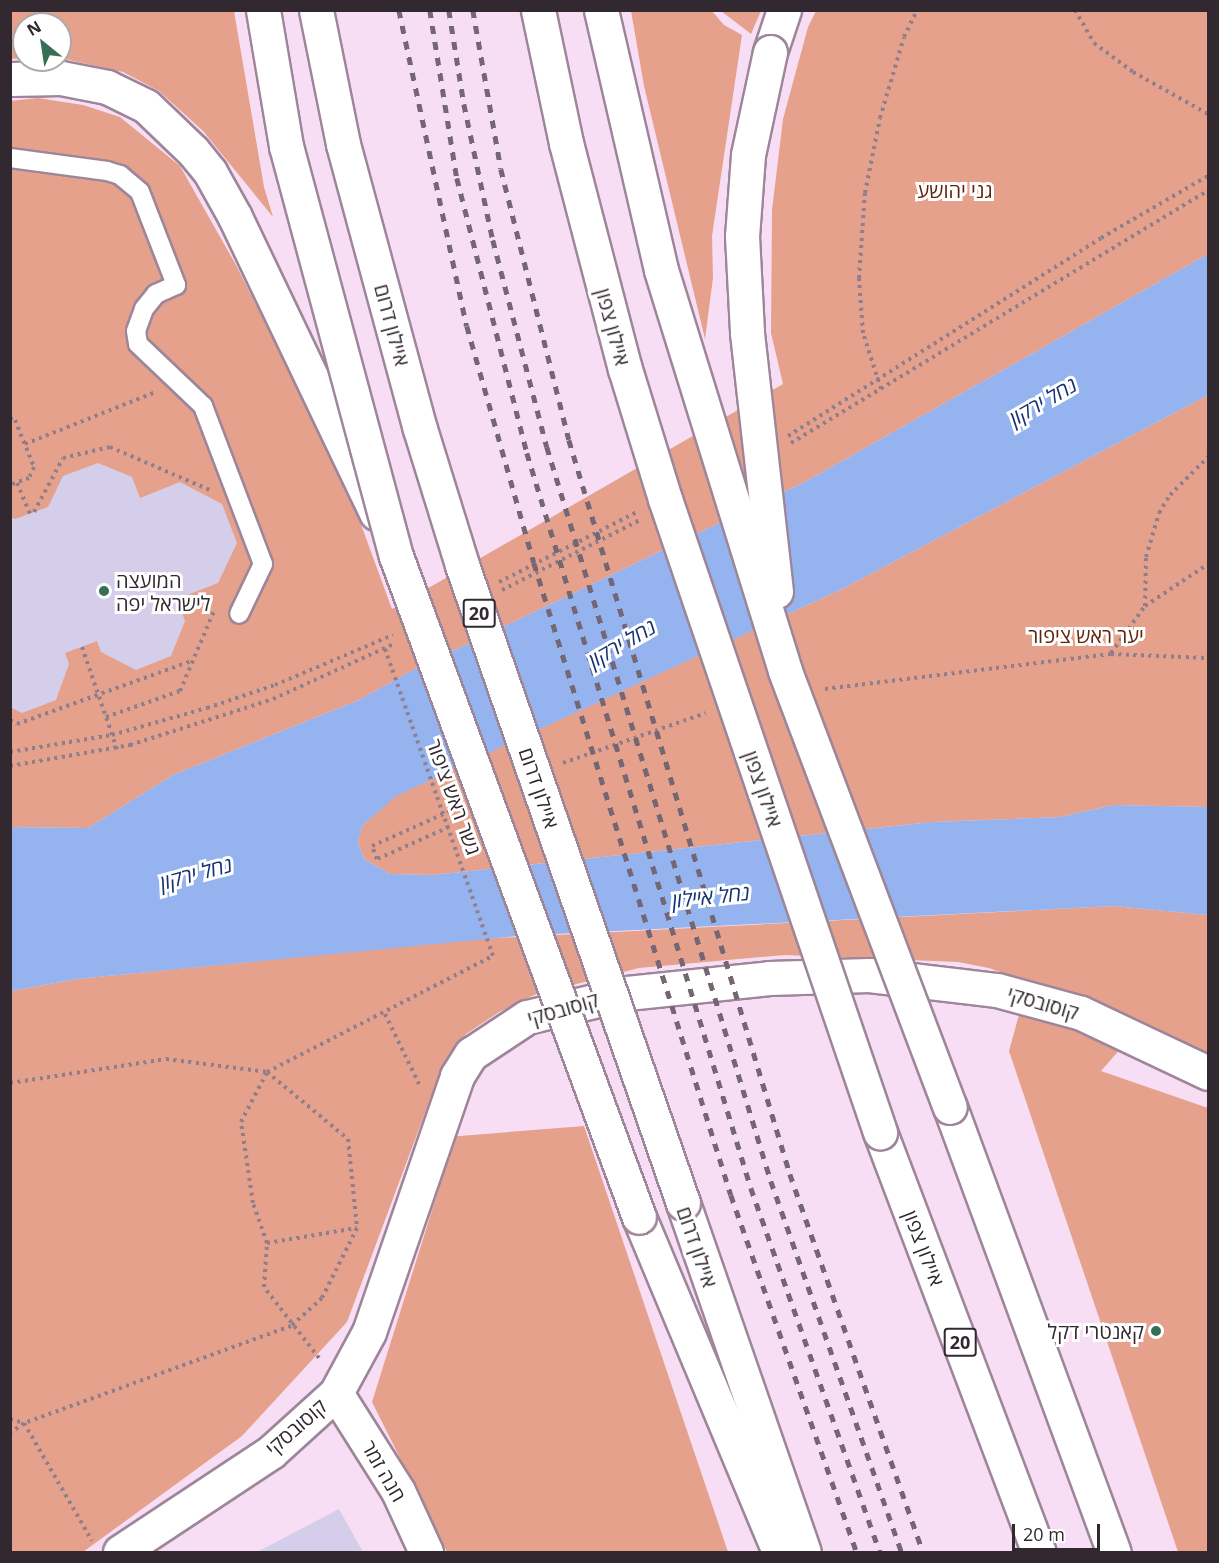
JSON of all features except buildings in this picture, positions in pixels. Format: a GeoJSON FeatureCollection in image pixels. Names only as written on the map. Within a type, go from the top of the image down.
{"type":"FeatureCollection","features":[{"type":"Feature","properties":{"kind":"main road"},"geometry":{"type":"LineString","coordinates":[[263,10],[286,146],[396,556],[639,1216],[779,1552]]}},
{"type":"Feature","properties":{"kind":"main road","name":"איילון דרום"},"geometry":{"type":"LineString","coordinates":[[316,10],[357,200],[438,486],[804,1552]]}},
{"type":"Feature","properties":{"kind":"main road","name":"איילון צפון"},"geometry":{"type":"LineString","coordinates":[[538,10],[566,143],[625,369],[669,510],[880,1132],[1039,1552]]}},
{"type":"Feature","properties":{"kind":"main road"},"geometry":{"type":"LineString","coordinates":[[601,10],[661,270],[785,671],[950,1107],[1114,1552]]}},
{"type":"Feature","properties":{"kind":"main road"},"geometry":{"type":"LineString","coordinates":[[784,10],[770,52],[743,193],[743,283],[785,671]]}},
{"type":"Feature","properties":{"kind":"main road"},"geometry":{"type":"LineString","coordinates":[[25,78],[92,82],[146,106],[179,135],[210,172],[396,556]]}},
{"type":"Feature","properties":{"kind":"main road","name":"קוסובסקי"},"geometry":{"type":"LineString","coordinates":[[107,1547],[157,1542],[271,1452],[339,1388],[369,1332],[439,1123],[458,1076],[471,1054],[527,1017],[627,993],[769,978],[869,975],[997,990],[1081,1013],[1209,1073]]}},
{"type":"Feature","properties":{"kind":"main road","name":"חנה זמר"},"geometry":{"type":"LineString","coordinates":[[339,1388],[398,1491],[426,1552]]}},
{"type":"Feature","properties":{"kind":"lane"},"geometry":{"type":"LineString","coordinates":[[10,158],[107,171],[120,175],[140,192],[177,285],[156,294],[144,309],[136,331],[138,344],[203,406],[263,564],[239,614]]}},
{"type":"Feature","properties":{"kind":"path"},"geometry":{"type":"LineString","coordinates":[[881,389],[863,333],[859,278],[865,193],[880,118],[904,37],[916,10]]}},
{"type":"Feature","properties":{"kind":"path"},"geometry":{"type":"LineString","coordinates":[[1075,10],[1094,43],[1132,72],[1209,114]]}},
{"type":"Feature","properties":{"kind":"path"},"geometry":{"type":"LineString","coordinates":[[780,440],[1101,238],[1209,176]]}},
{"type":"Feature","properties":{"kind":"path"},"geometry":{"type":"LineString","coordinates":[[784,447],[1209,190]]}},
{"type":"Feature","properties":{"kind":"path"},"geometry":{"type":"LineString","coordinates":[[25,444],[179,383]]}},
{"type":"Feature","properties":{"kind":"path"},"geometry":{"type":"LineString","coordinates":[[10,418],[15,420],[34,467],[29,478],[10,485]]}},
{"type":"Feature","properties":{"kind":"path"},"geometry":{"type":"LineString","coordinates":[[17,483],[32,513],[63,458],[110,447],[214,492]]}},
{"type":"Feature","properties":{"kind":"path"},"geometry":{"type":"LineString","coordinates":[[1145,606],[1146,557],[1159,513],[1170,495],[1209,457]]}},
{"type":"Feature","properties":{"kind":"path"},"geometry":{"type":"LineString","coordinates":[[497,582],[644,508]]}},
{"type":"Feature","properties":{"kind":"path"},"geometry":{"type":"LineString","coordinates":[[500,591],[647,516]]}},
{"type":"Feature","properties":{"kind":"path"},"geometry":{"type":"LineString","coordinates":[[1209,564],[1145,606],[1111,654],[1209,658]]}},
{"type":"Feature","properties":{"kind":"path"},"geometry":{"type":"LineString","coordinates":[[106,717],[180,691],[215,607]]}},
{"type":"Feature","properties":{"kind":"path"},"geometry":{"type":"LineString","coordinates":[[10,752],[112,735],[275,685],[403,630]]}},
{"type":"Feature","properties":{"kind":"path"},"geometry":{"type":"LineString","coordinates":[[10,766],[117,749],[273,699],[406,638]]}},
{"type":"Feature","properties":{"kind":"path","name":"גשר ראש ציפור"},"geometry":{"type":"LineString","coordinates":[[382,640],[493,956],[386,1014]]}},
{"type":"Feature","properties":{"kind":"path"},"geometry":{"type":"LineString","coordinates":[[82,647],[117,749]]}},
{"type":"Feature","properties":{"kind":"path"},"geometry":{"type":"LineString","coordinates":[[10,720],[17,724],[192,661]]}},
{"type":"Feature","properties":{"kind":"path"},"geometry":{"type":"LineString","coordinates":[[449,827],[377,859],[372,846],[466,804]]}},
{"type":"Feature","properties":{"kind":"path"},"geometry":{"type":"LineString","coordinates":[[339,1388],[264,1287],[267,1243],[253,1203],[241,1122],[267,1072],[386,1014],[439,1123]]}},
{"type":"Feature","properties":{"kind":"path"},"geometry":{"type":"LineString","coordinates":[[10,1083],[166,1059],[267,1072],[348,1139],[357,1228],[322,1298],[291,1326],[24,1423],[10,1433]]}},
{"type":"Feature","properties":{"kind":"path"},"geometry":{"type":"LineString","coordinates":[[267,1243],[357,1228]]}},
{"type":"Feature","properties":{"kind":"path"},"geometry":{"type":"LineString","coordinates":[[10,1419],[24,1423],[107,1547]]}},
{"type":"Feature","properties":{"kind":"green space"},"geometry":{"type":"Polygon","coordinates":[[[10,11],[234,11],[264,187],[273,217],[203,131],[159,91],[123,72],[72,61],[72,12],[12,12],[11,59],[10,11]]]}},
{"type":"Feature","properties":{"kind":"green space"},"geometry":{"type":"Polygon","coordinates":[[[631,11],[712,11],[724,25],[742,35],[712,236],[713,278],[705,339],[644,86],[631,11]]]}},
{"type":"Feature","properties":{"kind":"green space"},"geometry":{"type":"Polygon","coordinates":[[[721,11],[761,11],[751,34],[721,11]]]}},
{"type":"Feature","properties":{"kind":"green space","name":"גני יהושע"},"geometry":{"type":"Polygon","coordinates":[[[816,11],[1208,11],[1208,254],[805,482],[413,670],[359,700],[173,775],[88,828],[11,827],[10,101],[38,98],[83,105],[120,117],[180,166],[236,265],[345,481],[392,609],[783,384],[771,333],[772,210],[783,119],[808,27],[816,11]]]}},
{"type":"Feature","properties":{"kind":"green space","name":"יער ראש ציפור"},"geometry":{"type":"Polygon","coordinates":[[[1208,395],[1208,807],[1113,805],[1060,817],[932,822],[433,875],[390,874],[364,859],[358,842],[362,826],[395,796],[844,588],[1208,395]]]}},
{"type":"Feature","properties":{"kind":"green space"},"geometry":{"type":"Polygon","coordinates":[[[1114,906],[1208,915],[1208,1056],[1160,1031],[989,968],[958,962],[785,955],[639,968],[534,995],[499,1012],[466,1034],[444,1062],[347,1322],[242,1436],[83,1552],[11,1552],[11,991],[77,979],[478,939],[1114,906]]]}},
{"type":"Feature","properties":{"kind":"green space","name":"קאנטרי דקל"},"geometry":{"type":"Polygon","coordinates":[[[1020,1011],[1122,1047],[1101,1071],[1208,1108],[1208,1552],[1178,1552],[1009,1051],[1020,1011]]]}},
{"type":"Feature","properties":{"kind":"green space"},"geometry":{"type":"Polygon","coordinates":[[[584,1126],[728,1552],[447,1552],[372,1402],[439,1188],[447,1137],[584,1126]]]}},
{"type":"Feature","properties":{"kind":"water"},"geometry":{"type":"Polygon","coordinates":[[[1208,254],[1208,395],[844,588],[396,796],[362,826],[358,842],[364,859],[390,874],[433,875],[932,822],[1060,817],[1113,805],[1208,807],[1208,915],[1114,906],[517,936],[77,979],[11,991],[10,827],[88,828],[173,775],[359,700],[413,670],[805,482],[1208,254]]]}},
{"type":"Feature","properties":{"kind":"railway"},"geometry":{"type":"LineString","coordinates":[[399,10],[467,326],[534,563],[731,1195],[857,1552]]}},
{"type":"Feature","properties":{"kind":"railway"},"geometry":{"type":"LineString","coordinates":[[430,10],[457,178],[527,453],[751,1188],[880,1552]]}},
{"type":"Feature","properties":{"kind":"railway"},"geometry":{"type":"LineString","coordinates":[[449,10],[464,104],[493,240],[547,447],[771,1181],[902,1552]]}},
{"type":"Feature","properties":{"kind":"railway"},"geometry":{"type":"LineString","coordinates":[[473,10],[501,169],[569,440],[790,1174],[923,1552]]}},
{"type":"Feature","properties":{"kind":"place","name":"המועצה לישראל יפה"},"geometry":{"type":"Point","coordinates":[104,591]}},
{"type":"Feature","properties":{"kind":"place","name":"קאנטרי דקל"},"geometry":{"type":"Point","coordinates":[1156,1331]}},
{"type":"Feature","properties":{"kind":"water label","name":"נחל ירקון"},"geometry":{"type":"Point","coordinates":[1043,401]}},
{"type":"Feature","properties":{"kind":"water label","name":"נחל ירקון"},"geometry":{"type":"Point","coordinates":[622,643]}},
{"type":"Feature","properties":{"kind":"water label","name":"נחל ירקון"},"geometry":{"type":"Point","coordinates":[196,873]}},
{"type":"Feature","properties":{"kind":"water label","name":"נחל איילון"},"geometry":{"type":"Point","coordinates":[711,896]}}]}
